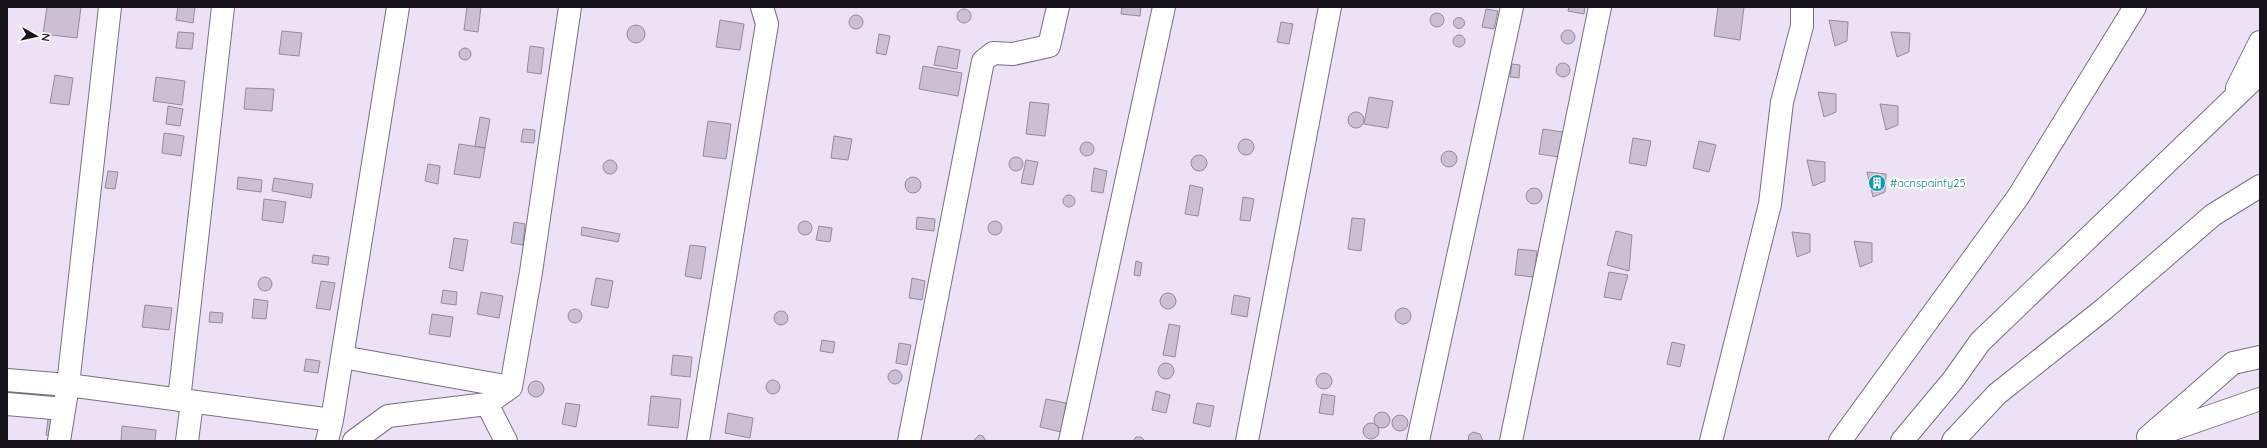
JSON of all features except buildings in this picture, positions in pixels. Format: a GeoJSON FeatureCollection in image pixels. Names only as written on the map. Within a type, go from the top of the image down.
{"type":"FeatureCollection","features":[{"type":"Feature","properties":{"kind":"street"},"geometry":{"type":"LineString","coordinates":[[59,441],[68,385],[110,7]]}},
{"type":"Feature","properties":{"kind":"street"},"geometry":{"type":"LineString","coordinates":[[187,441],[186,401],[223,7]]}},
{"type":"Feature","properties":{"kind":"street"},"geometry":{"type":"LineString","coordinates":[[327,441],[332,420],[398,7]]}},
{"type":"Feature","properties":{"kind":"street"},"geometry":{"type":"LineString","coordinates":[[354,441],[388,416],[487,404],[510,387],[532,265],[570,7]]}},
{"type":"Feature","properties":{"kind":"street"},"geometry":{"type":"LineString","coordinates":[[698,441],[767,24],[762,7]]}},
{"type":"Feature","properties":{"kind":"street"},"geometry":{"type":"LineString","coordinates":[[909,441],[983,61],[993,53],[1013,54],[1049,46],[1058,7]]}},
{"type":"Feature","properties":{"kind":"street"},"geometry":{"type":"LineString","coordinates":[[1070,441],[1164,7]]}},
{"type":"Feature","properties":{"kind":"street"},"geometry":{"type":"LineString","coordinates":[[1247,441],[1330,7]]}},
{"type":"Feature","properties":{"kind":"street"},"geometry":{"type":"LineString","coordinates":[[1418,441],[1512,7]]}},
{"type":"Feature","properties":{"kind":"street"},"geometry":{"type":"LineString","coordinates":[[1511,441],[1600,7]]}},
{"type":"Feature","properties":{"kind":"street"},"geometry":{"type":"LineString","coordinates":[[1711,441],[1770,204],[1782,102],[1802,26],[1802,7]]}},
{"type":"Feature","properties":{"kind":"street"},"geometry":{"type":"LineString","coordinates":[[1840,441],[2018,197],[2135,7]]}},
{"type":"Feature","properties":{"kind":"street"},"geometry":{"type":"LineString","coordinates":[[2230,101],[2260,42]]}},
{"type":"Feature","properties":{"kind":"street"},"geometry":{"type":"LineString","coordinates":[[1902,441],[1953,380],[1980,342],[2260,73]]}},
{"type":"Feature","properties":{"kind":"street"},"geometry":{"type":"LineString","coordinates":[[1953,441],[1997,394],[2104,309],[2213,215],[2260,186]]}},
{"type":"Feature","properties":{"kind":"street"},"geometry":{"type":"LineString","coordinates":[[342,357],[510,387]]}},
{"type":"Feature","properties":{"kind":"street"},"geometry":{"type":"LineString","coordinates":[[2143,439],[2233,363],[2260,357]]}},
{"type":"Feature","properties":{"kind":"street"},"geometry":{"type":"LineString","coordinates":[[7,380],[68,385],[332,420]]}},
{"type":"Feature","properties":{"kind":"street"},"geometry":{"type":"LineString","coordinates":[[2143,439],[2260,399]]}},
{"type":"Feature","properties":{"kind":"street"},"geometry":{"type":"LineString","coordinates":[[7,404],[64,409]]}},
{"type":"Feature","properties":{"kind":"street"},"geometry":{"type":"LineString","coordinates":[[487,404],[506,441]]}},
{"type":"Feature","properties":{"kind":"place","name":"#acnspainfy25"},"geometry":{"type":"Point","coordinates":[1877,183]}}]}
